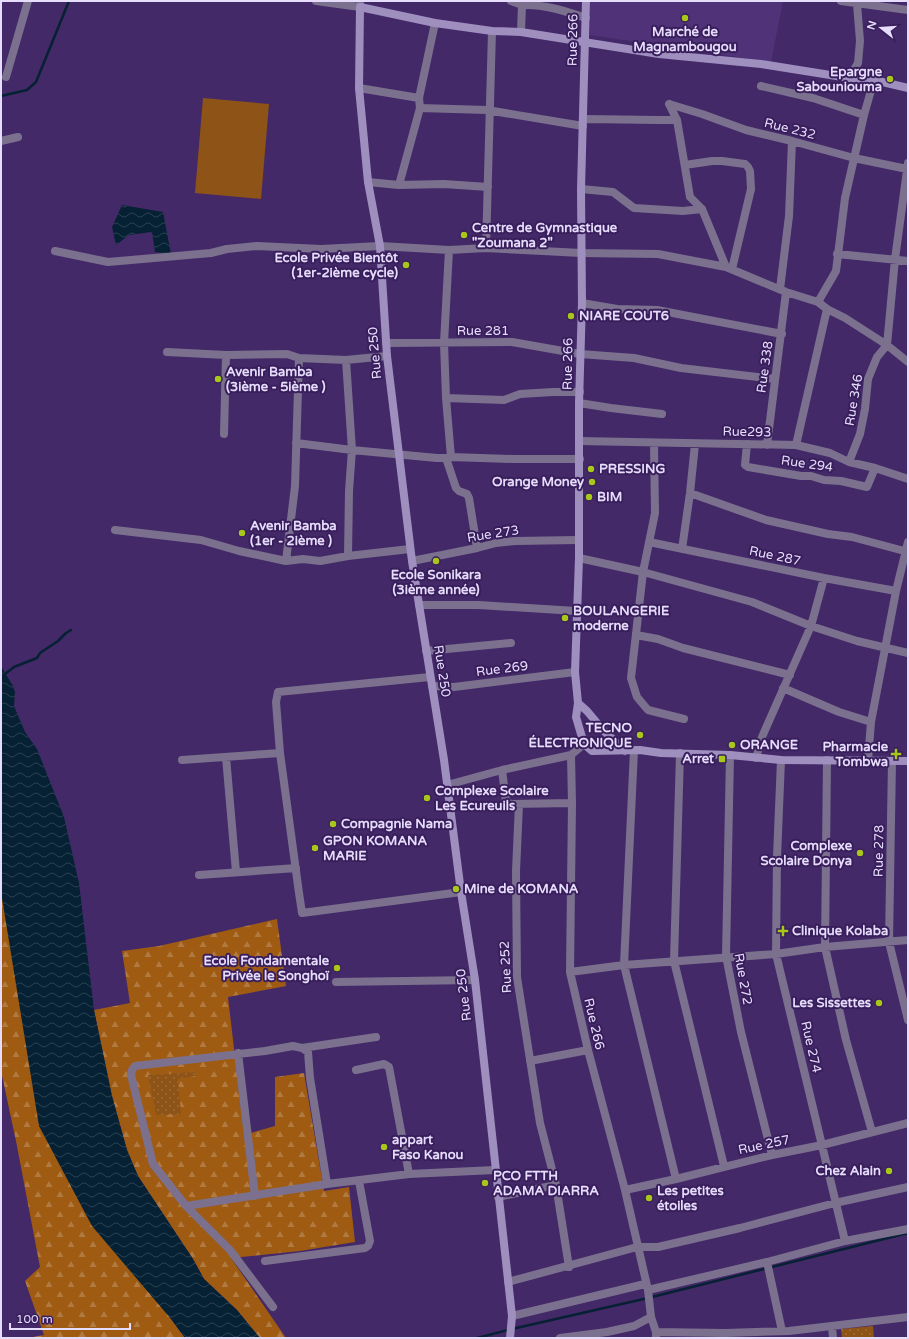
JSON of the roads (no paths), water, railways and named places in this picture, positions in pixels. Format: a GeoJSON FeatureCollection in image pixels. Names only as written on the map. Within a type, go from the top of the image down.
{"type":"FeatureCollection","features":[{"type":"Feature","properties":{"kind":"street"},"geometry":{"type":"LineString","coordinates":[[6,76],[28,1]]}},
{"type":"Feature","properties":{"kind":"street"},"geometry":{"type":"LineString","coordinates":[[316,1],[360,4],[435,23],[492,31],[521,32],[659,54],[761,64],[849,78],[874,80],[908,88]]}},
{"type":"Feature","properties":{"kind":"street"},"geometry":{"type":"LineString","coordinates":[[510,1],[522,5],[561,10],[586,18]]}},
{"type":"Feature","properties":{"kind":"street","name":"Rue 266"},"geometry":{"type":"LineString","coordinates":[[584,744],[576,717],[578,703],[574,695],[579,558],[579,403],[582,303],[581,189],[586,1]]}},
{"type":"Feature","properties":{"kind":"street"},"geometry":{"type":"LineString","coordinates":[[841,1],[856,4],[892,5],[908,10]]}},
{"type":"Feature","properties":{"kind":"street","name":"Rue 250"},"geometry":{"type":"LineString","coordinates":[[360,4],[359,88],[368,182],[380,246],[387,356],[410,548],[447,784],[461,892],[475,980],[512,1316],[510,1338]]}},
{"type":"Feature","properties":{"kind":"street"},"geometry":{"type":"LineString","coordinates":[[849,78],[858,63],[860,40],[856,4]]}},
{"type":"Feature","properties":{"kind":"street"},"geometry":{"type":"LineString","coordinates":[[521,32],[522,5]]}},
{"type":"Feature","properties":{"kind":"street"},"geometry":{"type":"LineString","coordinates":[[399,184],[420,108],[419,98],[435,23]]}},
{"type":"Feature","properties":{"kind":"street"},"geometry":{"type":"LineString","coordinates":[[486,248],[492,31]]}},
{"type":"Feature","properties":{"kind":"street"},"geometry":{"type":"LineString","coordinates":[[818,302],[836,271],[845,198],[864,115],[874,80]]}},
{"type":"Feature","properties":{"kind":"street"},"geometry":{"type":"LineString","coordinates":[[761,86],[813,98],[864,115]]}},
{"type":"Feature","properties":{"kind":"street"},"geometry":{"type":"LineString","coordinates":[[359,88],[419,98]]}},
{"type":"Feature","properties":{"kind":"street","name":"Rue 232"},"geometry":{"type":"LineString","coordinates":[[678,120],[669,104],[746,130],[854,158],[907,166]]}},
{"type":"Feature","properties":{"kind":"street"},"geometry":{"type":"LineString","coordinates":[[420,108],[490,110],[583,122],[678,120],[690,197],[702,209],[729,268]]}},
{"type":"Feature","properties":{"kind":"street"},"geometry":{"type":"LineString","coordinates":[[1,141],[18,137]]}},
{"type":"Feature","properties":{"kind":"street","name":"Rue 338"},"geometry":{"type":"LineString","coordinates":[[767,445],[782,334],[783,290],[792,141]]}},
{"type":"Feature","properties":{"kind":"street"},"geometry":{"type":"LineString","coordinates":[[685,165],[712,161],[745,164],[750,171],[751,189],[729,268]]}},
{"type":"Feature","properties":{"kind":"street"},"geometry":{"type":"LineString","coordinates":[[887,345],[895,259],[907,166]]}},
{"type":"Feature","properties":{"kind":"street"},"geometry":{"type":"LineString","coordinates":[[368,182],[488,187]]}},
{"type":"Feature","properties":{"kind":"street"},"geometry":{"type":"LineString","coordinates":[[581,189],[613,192],[634,208],[684,211],[702,209]]}},
{"type":"Feature","properties":{"kind":"street"},"geometry":{"type":"LineString","coordinates":[[55,251],[108,262],[211,253],[226,249],[257,246],[321,249],[380,246],[449,250],[486,248],[581,253],[658,254],[729,268],[783,290],[818,302],[887,345],[908,362]]}},
{"type":"Feature","properties":{"kind":"street"},"geometry":{"type":"LineString","coordinates":[[449,250],[444,343],[448,457],[456,488],[467,494],[469,498],[477,548]]}},
{"type":"Feature","properties":{"kind":"street"},"geometry":{"type":"LineString","coordinates":[[837,254],[908,261]]}},
{"type":"Feature","properties":{"kind":"street"},"geometry":{"type":"LineString","coordinates":[[582,303],[617,309],[657,310],[782,334]]}},
{"type":"Feature","properties":{"kind":"street"},"geometry":{"type":"LineString","coordinates":[[796,445],[827,309]]}},
{"type":"Feature","properties":{"kind":"street","name":"Rue 281"},"geometry":{"type":"LineString","coordinates":[[386,343],[512,342],[580,354],[629,358],[681,368],[775,378]]}},
{"type":"Feature","properties":{"kind":"street","name":"Rue 346"},"geometry":{"type":"LineString","coordinates":[[849,462],[860,434],[865,409],[868,379],[876,357],[887,345]]}},
{"type":"Feature","properties":{"kind":"street"},"geometry":{"type":"LineString","coordinates":[[167,352],[287,354],[299,358],[346,360],[387,356]]}},
{"type":"Feature","properties":{"kind":"street"},"geometry":{"type":"LineString","coordinates":[[224,434],[226,354]]}},
{"type":"Feature","properties":{"kind":"street"},"geometry":{"type":"LineString","coordinates":[[286,561],[295,486],[299,358]]}},
{"type":"Feature","properties":{"kind":"street"},"geometry":{"type":"LineString","coordinates":[[346,360],[352,450],[349,491],[348,556]]}},
{"type":"Feature","properties":{"kind":"street"},"geometry":{"type":"LineString","coordinates":[[446,398],[504,400],[520,394],[580,392]]}},
{"type":"Feature","properties":{"kind":"street"},"geometry":{"type":"LineString","coordinates":[[579,403],[662,414]]}},
{"type":"Feature","properties":{"kind":"street","name":"Rue293"},"geometry":{"type":"LineString","coordinates":[[579,441],[796,445],[830,453],[849,462],[875,468],[908,479]]}},
{"type":"Feature","properties":{"kind":"street"},"geometry":{"type":"LineString","coordinates":[[296,443],[399,455],[513,459],[580,459]]}},
{"type":"Feature","properties":{"kind":"street"},"geometry":{"type":"LineString","coordinates":[[654,443],[655,513],[643,572],[631,678],[638,697],[648,710],[684,719]]}},
{"type":"Feature","properties":{"kind":"street"},"geometry":{"type":"LineString","coordinates":[[682,549],[695,444]]}},
{"type":"Feature","properties":{"kind":"street","name":"Rue 294"},"geometry":{"type":"LineString","coordinates":[[747,444],[745,465],[748,467],[801,476],[811,476],[824,480],[841,481],[867,487],[875,468]]}},
{"type":"Feature","properties":{"kind":"street"},"geometry":{"type":"LineString","coordinates":[[690,493],[766,520],[828,534],[852,537],[907,551]]}},
{"type":"Feature","properties":{"kind":"street"},"geometry":{"type":"LineString","coordinates":[[115,530],[201,540],[239,551],[286,561],[304,559],[320,561],[410,548]]}},
{"type":"Feature","properties":{"kind":"street","name":"Rue 273"},"geometry":{"type":"LineString","coordinates":[[412,561],[496,543],[515,541],[578,540]]}},
{"type":"Feature","properties":{"kind":"street","name":"Rue 287"},"geometry":{"type":"LineString","coordinates":[[649,542],[824,578],[896,591]]}},
{"type":"Feature","properties":{"kind":"street"},"geometry":{"type":"LineString","coordinates":[[868,760],[871,722],[896,591],[908,542]]}},
{"type":"Feature","properties":{"kind":"street"},"geometry":{"type":"LineString","coordinates":[[579,558],[643,572],[752,602],[810,626],[858,641],[908,653]]}},
{"type":"Feature","properties":{"kind":"street"},"geometry":{"type":"LineString","coordinates":[[756,758],[762,736],[790,675],[810,626],[824,578]]}},
{"type":"Feature","properties":{"kind":"street"},"geometry":{"type":"LineString","coordinates":[[419,605],[479,605],[576,611]]}},
{"type":"Feature","properties":{"kind":"street"},"geometry":{"type":"LineString","coordinates":[[636,635],[658,639],[683,648],[790,675]]}},
{"type":"Feature","properties":{"kind":"street"},"geometry":{"type":"LineString","coordinates":[[426,651],[511,643]]}},
{"type":"Feature","properties":{"kind":"street","name":"Rue 269"},"geometry":{"type":"LineString","coordinates":[[432,686],[454,687],[575,672]]}},
{"type":"Feature","properties":{"kind":"street"},"geometry":{"type":"LineString","coordinates":[[430,677],[278,692],[276,702],[280,753],[302,913],[461,892]]}},
{"type":"Feature","properties":{"kind":"street"},"geometry":{"type":"LineString","coordinates":[[783,688],[839,712],[871,722]]}},
{"type":"Feature","properties":{"kind":"street"},"geometry":{"type":"LineString","coordinates":[[578,703],[603,730],[625,750]]}},
{"type":"Feature","properties":{"kind":"street"},"geometry":{"type":"LineString","coordinates":[[447,784],[571,755],[584,744],[592,751],[634,750],[730,755],[781,760],[908,761]]}},
{"type":"Feature","properties":{"kind":"street"},"geometry":{"type":"LineString","coordinates":[[634,750],[624,965],[676,1179]]}},
{"type":"Feature","properties":{"kind":"street"},"geometry":{"type":"LineString","coordinates":[[182,760],[280,753]]}},
{"type":"Feature","properties":{"kind":"street"},"geometry":{"type":"LineString","coordinates":[[680,753],[674,961],[724,1166]]}},
{"type":"Feature","properties":{"kind":"street","name":"Rue 266"},"geometry":{"type":"LineString","coordinates":[[571,755],[572,803],[570,972],[588,1050],[625,1190],[656,1335]]}},
{"type":"Feature","properties":{"kind":"street","name":"Rue 272"},"geometry":{"type":"LineString","coordinates":[[730,755],[726,956],[741,1032],[772,1155]]}},
{"type":"Feature","properties":{"kind":"street"},"geometry":{"type":"LineString","coordinates":[[226,757],[236,872]]}},
{"type":"Feature","properties":{"kind":"street","name":"Rue 274"},"geometry":{"type":"LineString","coordinates":[[781,760],[777,857],[776,954],[845,1241]]}},
{"type":"Feature","properties":{"kind":"street"},"geometry":{"type":"LineString","coordinates":[[827,760],[825,947],[846,1040],[872,1132]]}},
{"type":"Feature","properties":{"kind":"street","name":"Rue 278"},"geometry":{"type":"LineString","coordinates":[[892,760],[889,942],[908,1020]]}},
{"type":"Feature","properties":{"kind":"street"},"geometry":{"type":"LineString","coordinates":[[502,770],[506,802],[510,804],[572,803]]}},
{"type":"Feature","properties":{"kind":"street","name":"Rue 252"},"geometry":{"type":"LineString","coordinates":[[520,804],[516,870],[517,977],[540,1123],[556,1185],[569,1266]]}},
{"type":"Feature","properties":{"kind":"street"},"geometry":{"type":"LineString","coordinates":[[200,875],[296,868]]}},
{"type":"Feature","properties":{"kind":"street"},"geometry":{"type":"LineString","coordinates":[[570,972],[624,965],[726,956],[776,954],[825,947],[908,940]]}},
{"type":"Feature","properties":{"kind":"street"},"geometry":{"type":"LineString","coordinates":[[336,982],[475,980]]}},
{"type":"Feature","properties":{"kind":"street"},"geometry":{"type":"LineString","coordinates":[[273,1307],[230,1250],[186,1206],[153,1164],[131,1075],[132,1070],[135,1066],[293,1046],[302,1048],[376,1037]]}},
{"type":"Feature","properties":{"kind":"street"},"geometry":{"type":"LineString","coordinates":[[302,1048],[308,1052],[310,1078],[327,1184]]}},
{"type":"Feature","properties":{"kind":"street"},"geometry":{"type":"LineString","coordinates":[[530,1061],[588,1050]]}},
{"type":"Feature","properties":{"kind":"street"},"geometry":{"type":"LineString","coordinates":[[238,1054],[255,1196]]}},
{"type":"Feature","properties":{"kind":"street"},"geometry":{"type":"LineString","coordinates":[[356,1070],[384,1064],[387,1064],[389,1067],[409,1174]]}},
{"type":"Feature","properties":{"kind":"street","name":"Rue 257"},"geometry":{"type":"LineString","coordinates":[[625,1190],[772,1155],[822,1145],[908,1123]]}},
{"type":"Feature","properties":{"kind":"street"},"geometry":{"type":"LineString","coordinates":[[186,1206],[327,1184],[409,1174],[495,1170]]}},
{"type":"Feature","properties":{"kind":"street"},"geometry":{"type":"LineString","coordinates":[[265,1261],[365,1248],[368,1246],[370,1241],[359,1181]]}},
{"type":"Feature","properties":{"kind":"street"},"geometry":{"type":"LineString","coordinates":[[498,1197],[556,1185]]}},
{"type":"Feature","properties":{"kind":"street"},"geometry":{"type":"LineString","coordinates":[[508,1282],[638,1247],[658,1247],[740,1228],[835,1203],[908,1187]]}},
{"type":"Feature","properties":{"kind":"street"},"geometry":{"type":"LineString","coordinates":[[512,1316],[767,1262],[845,1241],[908,1229]]}},
{"type":"Feature","properties":{"kind":"street"},"geometry":{"type":"LineString","coordinates":[[767,1262],[788,1333]]}},
{"type":"Feature","properties":{"kind":"street"},"geometry":{"type":"LineString","coordinates":[[560,1338],[585,1336],[634,1326],[651,1317]]}},
{"type":"Feature","properties":{"kind":"street"},"geometry":{"type":"LineString","coordinates":[[656,1335],[725,1336],[788,1333],[908,1317]]}},
{"type":"Feature","properties":{"kind":"street"},"geometry":{"type":"LineString","coordinates":[[832,1327],[833,1338]]}},
{"type":"Feature","properties":{"kind":"water"},"geometry":{"type":"Polygon","coordinates":[[[122,205],[163,212],[171,254],[155,252],[152,232],[129,235],[116,245],[112,227],[122,205]]]}},
{"type":"Feature","properties":{"kind":"water"},"geometry":{"type":"Polygon","coordinates":[[[1,666],[15,692],[14,706],[25,732],[37,749],[64,817],[79,883],[94,1010],[112,1096],[127,1150],[138,1176],[193,1259],[204,1279],[237,1310],[260,1338],[185,1338],[171,1319],[92,1226],[39,1126],[1,892],[1,666]]]}},
{"type":"Feature","properties":{"kind":"waterway"},"geometry":{"type":"LineString","coordinates":[[1,96],[27,90],[36,82],[69,1]]}},
{"type":"Feature","properties":{"kind":"waterway"},"geometry":{"type":"LineString","coordinates":[[5,674],[14,667],[37,658],[40,653],[71,630]]}},
{"type":"Feature","properties":{"kind":"waterway"},"geometry":{"type":"LineString","coordinates":[[477,1338],[648,1298],[908,1233]]}},
{"type":"Feature","properties":{"kind":"place","name":"Marché de Magnambougou"},"geometry":{"type":"Point","coordinates":[685,18]}},
{"type":"Feature","properties":{"kind":"place","name":"Epargne Sabouniouma"},"geometry":{"type":"Point","coordinates":[890,79]}},
{"type":"Feature","properties":{"kind":"place","name":"Centre de Gymnastique \"Zoumana 2\""},"geometry":{"type":"Point","coordinates":[464,235]}},
{"type":"Feature","properties":{"kind":"place","name":"Ecole Privée Bientôt (1er-2ième cycle)"},"geometry":{"type":"Point","coordinates":[406,265]}},
{"type":"Feature","properties":{"kind":"place","name":"NIARE COUT6"},"geometry":{"type":"Point","coordinates":[571,316]}},
{"type":"Feature","properties":{"kind":"place","name":"Avenir Bamba (3ième - 5ième )"},"geometry":{"type":"Point","coordinates":[218,379]}},
{"type":"Feature","properties":{"kind":"place","name":"PRESSING"},"geometry":{"type":"Point","coordinates":[591,469]}},
{"type":"Feature","properties":{"kind":"place","name":"Orange Money"},"geometry":{"type":"Point","coordinates":[592,482]}},
{"type":"Feature","properties":{"kind":"place","name":"BIM"},"geometry":{"type":"Point","coordinates":[589,497]}},
{"type":"Feature","properties":{"kind":"place","name":"Avenir Bamba (1er - 2ième )"},"geometry":{"type":"Point","coordinates":[242,533]}},
{"type":"Feature","properties":{"kind":"place","name":"Ecole Sonikara (3ième année)"},"geometry":{"type":"Point","coordinates":[436,561]}},
{"type":"Feature","properties":{"kind":"place","name":"BOULANGERIE moderne"},"geometry":{"type":"Point","coordinates":[565,618]}},
{"type":"Feature","properties":{"kind":"place","name":"TECNO ÉLECTRONIQUE"},"geometry":{"type":"Point","coordinates":[640,735]}},
{"type":"Feature","properties":{"kind":"place","name":"ORANGE"},"geometry":{"type":"Point","coordinates":[732,745]}},
{"type":"Feature","properties":{"kind":"place","name":"Pharmacie Tombwa"},"geometry":{"type":"Point","coordinates":[896,754]}},
{"type":"Feature","properties":{"kind":"place","name":"Arret"},"geometry":{"type":"Point","coordinates":[722,759]}},
{"type":"Feature","properties":{"kind":"place","name":"Complexe Scolaire Les Ecureuils"},"geometry":{"type":"Point","coordinates":[427,798]}},
{"type":"Feature","properties":{"kind":"place","name":"Compagnie Nama"},"geometry":{"type":"Point","coordinates":[333,824]}},
{"type":"Feature","properties":{"kind":"place","name":"GPON KOMANA MARIE"},"geometry":{"type":"Point","coordinates":[315,848]}},
{"type":"Feature","properties":{"kind":"place","name":"Complexe Scolaire Donya"},"geometry":{"type":"Point","coordinates":[860,853]}},
{"type":"Feature","properties":{"kind":"place","name":"Mine de KOMANA"},"geometry":{"type":"Point","coordinates":[456,889]}},
{"type":"Feature","properties":{"kind":"place","name":"Clinique Kolaba"},"geometry":{"type":"Point","coordinates":[783,931]}},
{"type":"Feature","properties":{"kind":"place","name":"Ecole Fondamentale Privée le Songhoï"},"geometry":{"type":"Point","coordinates":[337,968]}},
{"type":"Feature","properties":{"kind":"place","name":"Les Sissettes"},"geometry":{"type":"Point","coordinates":[879,1003]}},
{"type":"Feature","properties":{"kind":"place","name":"appart Faso Kanou"},"geometry":{"type":"Point","coordinates":[384,1147]}},
{"type":"Feature","properties":{"kind":"place","name":"Chez Alain"},"geometry":{"type":"Point","coordinates":[889,1171]}},
{"type":"Feature","properties":{"kind":"place","name":"PCO FTTH ADAMA DIARRA"},"geometry":{"type":"Point","coordinates":[485,1183]}},
{"type":"Feature","properties":{"kind":"place","name":"Les petites étoiles"},"geometry":{"type":"Point","coordinates":[649,1198]}}]}
